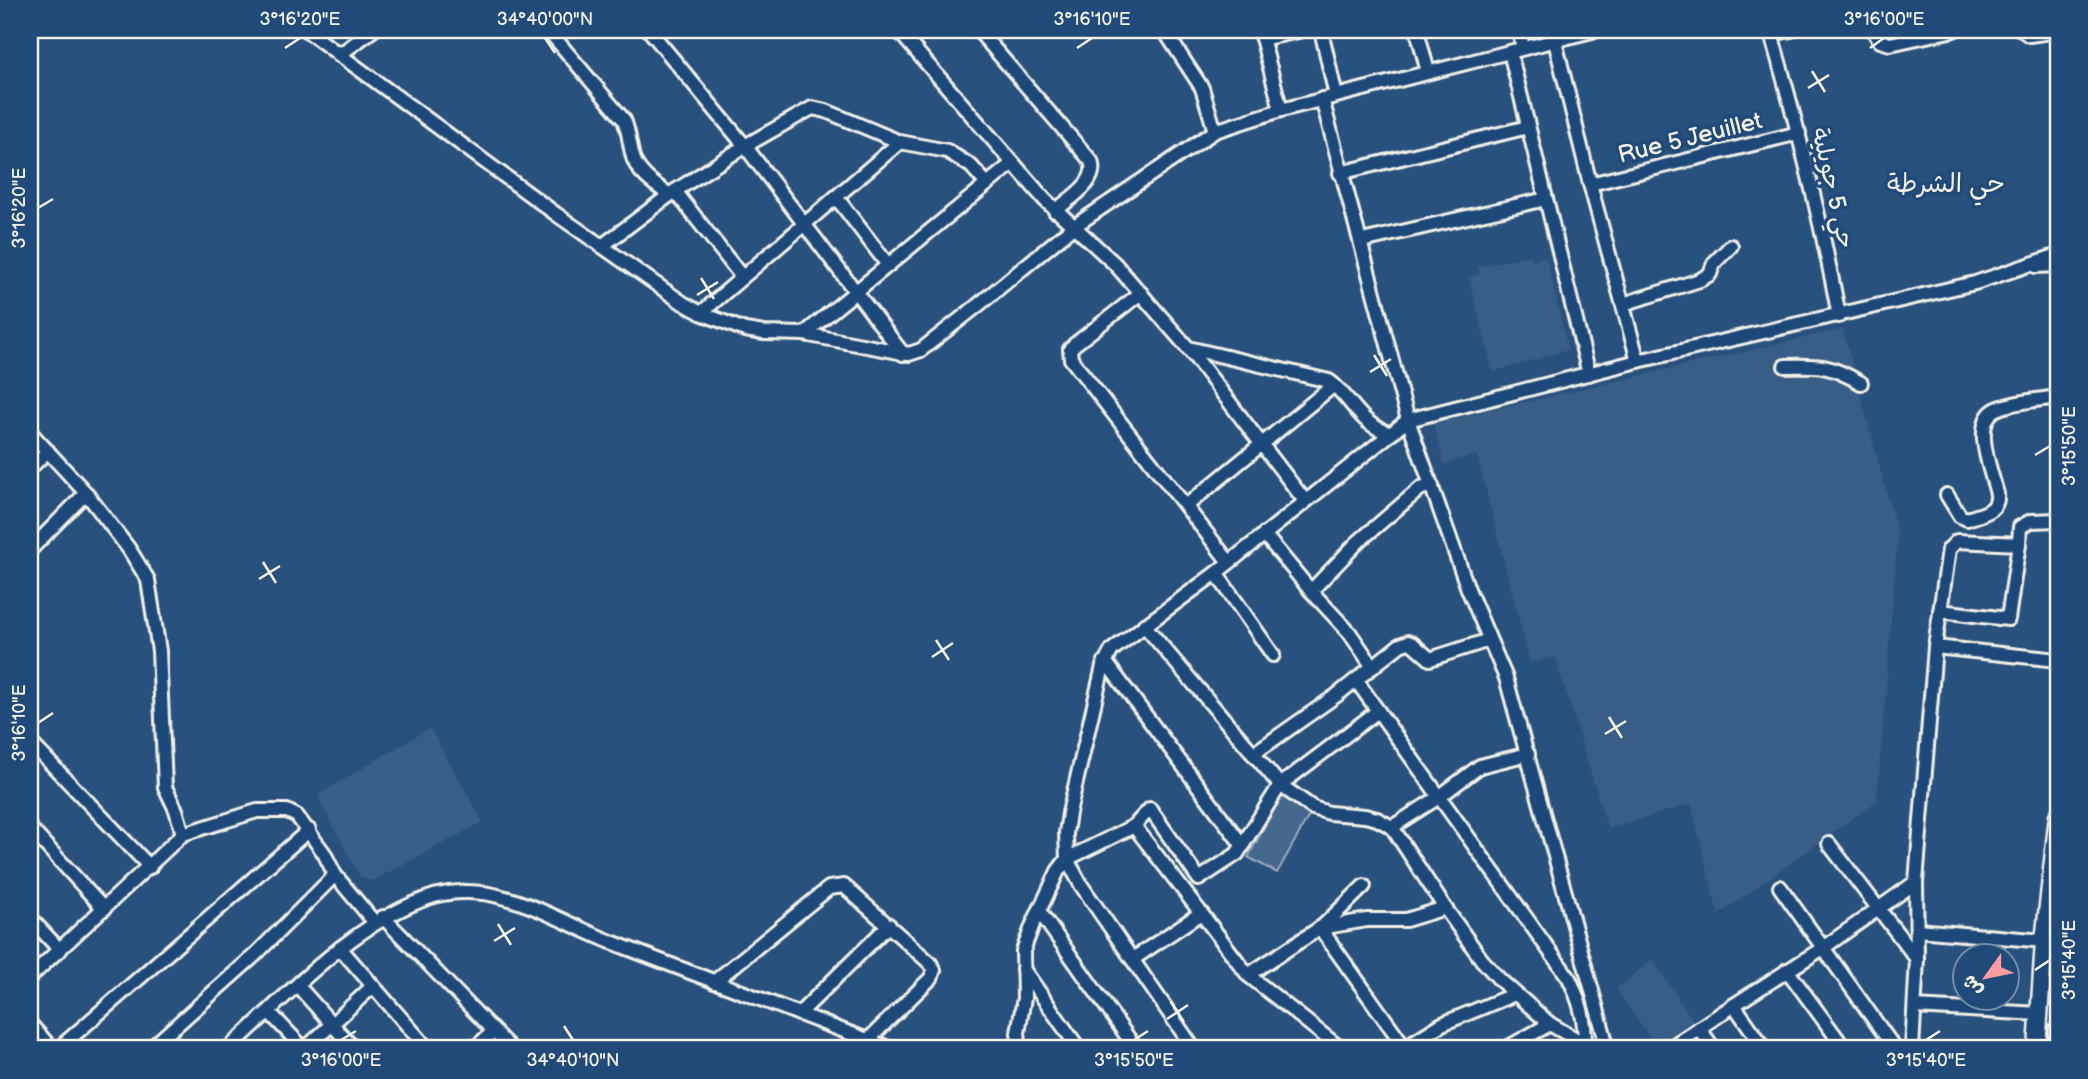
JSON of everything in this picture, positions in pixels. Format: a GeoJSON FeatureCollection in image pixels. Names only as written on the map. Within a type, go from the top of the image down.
{"type":"FeatureCollection","features":[{"type":"Feature","properties":{"kind":"main road"},"geometry":{"type":"LineString","coordinates":[[2037,1049],[2044,941],[2058,816]]}},
{"type":"Feature","properties":{"kind":"main road"},"geometry":{"type":"LineString","coordinates":[[2057,1049],[2058,1030]]}},
{"type":"Feature","properties":{"kind":"street"},"geometry":{"type":"LineString","coordinates":[[306,30],[602,246],[701,313],[745,330],[804,334],[903,354],[920,350],[1073,227],[1215,131],[1322,99],[1596,30]]}},
{"type":"Feature","properties":{"kind":"street"},"geometry":{"type":"LineString","coordinates":[[339,55],[373,30]]}},
{"type":"Feature","properties":{"kind":"street"},"geometry":{"type":"LineString","coordinates":[[548,30],[624,120],[637,167],[657,187],[672,193],[742,277]]}},
{"type":"Feature","properties":{"kind":"street"},"geometry":{"type":"LineString","coordinates":[[649,30],[745,146],[903,354]]}},
{"type":"Feature","properties":{"kind":"street"},"geometry":{"type":"LineString","coordinates":[[898,30],[1055,211],[1115,264],[1141,293],[1188,348],[1305,502]]}},
{"type":"Feature","properties":{"kind":"street"},"geometry":{"type":"LineString","coordinates":[[978,30],[1091,161],[1095,170],[1092,178],[1055,211]]}},
{"type":"Feature","properties":{"kind":"street"},"geometry":{"type":"LineString","coordinates":[[1164,30],[1202,88],[1215,131]]}},
{"type":"Feature","properties":{"kind":"street"},"geometry":{"type":"LineString","coordinates":[[1281,110],[1261,35],[1303,30]]}},
{"type":"Feature","properties":{"kind":"street"},"geometry":{"type":"LineString","coordinates":[[1321,30],[1336,96]]}},
{"type":"Feature","properties":{"kind":"street"},"geometry":{"type":"LineString","coordinates":[[1417,30],[1429,72]]}},
{"type":"Feature","properties":{"kind":"street"},"geometry":{"type":"LineString","coordinates":[[1519,30],[1517,50],[1528,127],[1589,374]]}},
{"type":"Feature","properties":{"kind":"street"},"geometry":{"type":"LineString","coordinates":[[1771,32],[1790,30]]}},
{"type":"Feature","properties":{"kind":"street"},"geometry":{"type":"LineString","coordinates":[[1873,30],[1880,41],[1890,44],[1949,30]]}},
{"type":"Feature","properties":{"kind":"street"},"geometry":{"type":"LineString","coordinates":[[2022,30],[2029,35],[2058,31]]}},
{"type":"Feature","properties":{"kind":"street","name":"حي 5 جويلية"},"geometry":{"type":"LineString","coordinates":[[1771,32],[1818,211],[1839,316]]}},
{"type":"Feature","properties":{"kind":"street"},"geometry":{"type":"LineString","coordinates":[[1555,40],[1590,184],[1638,361]]}},
{"type":"Feature","properties":{"kind":"street"},"geometry":{"type":"LineString","coordinates":[[1322,99],[1408,421],[1489,640],[1499,656],[1608,1049]]}},
{"type":"Feature","properties":{"kind":"street"},"geometry":{"type":"LineString","coordinates":[[602,246],[672,193],[745,146],[812,108],[826,111],[900,142],[947,151],[960,157],[987,184]]}},
{"type":"Feature","properties":{"kind":"street"},"geometry":{"type":"LineString","coordinates":[[1340,173],[1528,127]]}},
{"type":"Feature","properties":{"kind":"street","name":"Rue 5 Jeuillet"},"geometry":{"type":"LineString","coordinates":[[1590,184],[1799,133]]}},
{"type":"Feature","properties":{"kind":"street"},"geometry":{"type":"LineString","coordinates":[[701,313],[900,142]]}},
{"type":"Feature","properties":{"kind":"street"},"geometry":{"type":"LineString","coordinates":[[804,334],[1013,163]]}},
{"type":"Feature","properties":{"kind":"street"},"geometry":{"type":"LineString","coordinates":[[836,197],[888,265]]}},
{"type":"Feature","properties":{"kind":"street"},"geometry":{"type":"LineString","coordinates":[[1362,241],[1546,198]]}},
{"type":"Feature","properties":{"kind":"street"},"geometry":{"type":"LineString","coordinates":[[1623,304],[1700,280],[1710,274],[1714,262],[1731,246]]}},
{"type":"Feature","properties":{"kind":"street"},"geometry":{"type":"LineString","coordinates":[[1194,1049],[1081,885],[1067,859],[1069,813],[1105,661],[1112,650],[1216,573],[1408,421],[1638,361],[1975,283],[2058,255]]}},
{"type":"Feature","properties":{"kind":"street"},"geometry":{"type":"LineString","coordinates":[[2028,266],[2058,265]]}},
{"type":"Feature","properties":{"kind":"street"},"geometry":{"type":"LineString","coordinates":[[1141,293],[1075,344],[1070,349],[1071,359],[1229,562]]}},
{"type":"Feature","properties":{"kind":"street"},"geometry":{"type":"LineString","coordinates":[[1188,348],[1329,381],[1365,421],[1391,434]]}},
{"type":"Feature","properties":{"kind":"street"},"geometry":{"type":"LineString","coordinates":[[1785,366],[1822,365],[1839,370],[1861,383]]}},
{"type":"Feature","properties":{"kind":"street"},"geometry":{"type":"LineString","coordinates":[[1186,506],[1334,385]]}},
{"type":"Feature","properties":{"kind":"street"},"geometry":{"type":"LineString","coordinates":[[1947,495],[1960,516],[1967,519],[1995,507],[1998,502],[1997,494],[1982,434],[1987,419],[1998,408],[2058,397]]}},
{"type":"Feature","properties":{"kind":"street"},"geometry":{"type":"LineString","coordinates":[[30,432],[86,493],[129,549],[148,580],[160,664],[165,787],[183,834]]}},
{"type":"Feature","properties":{"kind":"street"},"geometry":{"type":"LineString","coordinates":[[30,468],[48,451]]}},
{"type":"Feature","properties":{"kind":"street"},"geometry":{"type":"LineString","coordinates":[[1311,591],[1367,534],[1421,488],[1432,486]]}},
{"type":"Feature","properties":{"kind":"street"},"geometry":{"type":"LineString","coordinates":[[31,545],[86,493]]}},
{"type":"Feature","properties":{"kind":"street"},"geometry":{"type":"LineString","coordinates":[[1940,611],[2008,619],[2021,527],[2027,521],[2058,520]]}},
{"type":"Feature","properties":{"kind":"street"},"geometry":{"type":"LineString","coordinates":[[1264,534],[1349,632],[1373,667]]}},
{"type":"Feature","properties":{"kind":"street"},"geometry":{"type":"LineString","coordinates":[[1912,1049],[1917,959],[1916,882],[1935,647],[1949,549],[1957,541],[2020,544]]}},
{"type":"Feature","properties":{"kind":"street"},"geometry":{"type":"LineString","coordinates":[[1216,573],[1273,655]]}},
{"type":"Feature","properties":{"kind":"street"},"geometry":{"type":"LineString","coordinates":[[1144,625],[1280,785],[1313,808],[1329,813],[1365,816],[1392,827],[1482,960],[1515,994],[1550,1024],[1589,1047]]}},
{"type":"Feature","properties":{"kind":"street"},"geometry":{"type":"LineString","coordinates":[[1253,754],[1408,642],[1430,659],[1489,640]]}},
{"type":"Feature","properties":{"kind":"street"},"geometry":{"type":"LineString","coordinates":[[1935,647],[2058,660]]}},
{"type":"Feature","properties":{"kind":"street"},"geometry":{"type":"LineString","coordinates":[[1105,661],[1243,846]]}},
{"type":"Feature","properties":{"kind":"street"},"geometry":{"type":"LineString","coordinates":[[1356,680],[1569,978],[1580,999],[1589,1047]]}},
{"type":"Feature","properties":{"kind":"street"},"geometry":{"type":"LineString","coordinates":[[1184,888],[1230,860],[1243,846],[1280,785],[1378,711]]}},
{"type":"Feature","properties":{"kind":"street"},"geometry":{"type":"LineString","coordinates":[[31,746],[150,867]]}},
{"type":"Feature","properties":{"kind":"street"},"geometry":{"type":"LineString","coordinates":[[1392,827],[1439,797],[1480,766],[1528,754]]}},
{"type":"Feature","properties":{"kind":"street"},"geometry":{"type":"LineString","coordinates":[[1020,1049],[1018,1033],[1024,998],[1023,951],[1058,871],[1067,859],[1134,826],[1150,809],[1199,879]]}},
{"type":"Feature","properties":{"kind":"street"},"geometry":{"type":"LineString","coordinates":[[30,977],[183,834],[257,811],[287,811],[297,816],[309,830],[335,875],[511,1049]]}},
{"type":"Feature","properties":{"kind":"street"},"geometry":{"type":"LineString","coordinates":[[1134,826],[1248,975],[1341,1049]]}},
{"type":"Feature","properties":{"kind":"street"},"geometry":{"type":"LineString","coordinates":[[30,828],[104,909]]}},
{"type":"Feature","properties":{"kind":"street"},"geometry":{"type":"LineString","coordinates":[[58,1049],[309,830]]}},
{"type":"Feature","properties":{"kind":"street"},"geometry":{"type":"LineString","coordinates":[[1829,844],[1917,959]]}},
{"type":"Feature","properties":{"kind":"street"},"geometry":{"type":"LineString","coordinates":[[150,1049],[255,955],[335,875]]}},
{"type":"Feature","properties":{"kind":"street"},"geometry":{"type":"LineString","coordinates":[[1668,1049],[1823,948],[1916,882]]}},
{"type":"Feature","properties":{"kind":"street"},"geometry":{"type":"LineString","coordinates":[[714,982],[829,888],[844,886],[930,963],[934,974],[852,1049]]}},
{"type":"Feature","properties":{"kind":"street"},"geometry":{"type":"LineString","coordinates":[[1248,975],[1320,928],[1364,886]]}},
{"type":"Feature","properties":{"kind":"street"},"geometry":{"type":"LineString","coordinates":[[1780,887],[1895,1049]]}},
{"type":"Feature","properties":{"kind":"street"},"geometry":{"type":"LineString","coordinates":[[228,1049],[341,948],[379,920],[436,895],[458,892],[502,897],[891,1049]]}},
{"type":"Feature","properties":{"kind":"street"},"geometry":{"type":"LineString","coordinates":[[1320,928],[1367,920],[1406,920],[1445,908]]}},
{"type":"Feature","properties":{"kind":"street"},"geometry":{"type":"LineString","coordinates":[[1039,911],[1136,1049]]}},
{"type":"Feature","properties":{"kind":"street"},"geometry":{"type":"LineString","coordinates":[[1133,959],[1201,913]]}},
{"type":"Feature","properties":{"kind":"street"},"geometry":{"type":"LineString","coordinates":[[30,918],[60,950]]}},
{"type":"Feature","properties":{"kind":"street"},"geometry":{"type":"LineString","coordinates":[[799,1014],[888,925]]}},
{"type":"Feature","properties":{"kind":"street"},"geometry":{"type":"LineString","coordinates":[[1320,928],[1403,1048],[1442,1024],[1515,994]]}},
{"type":"Feature","properties":{"kind":"street"},"geometry":{"type":"LineString","coordinates":[[1917,930],[2044,941]]}},
{"type":"Feature","properties":{"kind":"street"},"geometry":{"type":"LineString","coordinates":[[341,948],[428,1049]]}},
{"type":"Feature","properties":{"kind":"street"},"geometry":{"type":"LineString","coordinates":[[1023,968],[1079,1049]]}},
{"type":"Feature","properties":{"kind":"street"},"geometry":{"type":"LineString","coordinates":[[1787,970],[1845,1049]]}},
{"type":"Feature","properties":{"kind":"street"},"geometry":{"type":"LineString","coordinates":[[298,986],[354,1049]]}},
{"type":"Feature","properties":{"kind":"street"},"geometry":{"type":"LineString","coordinates":[[269,1012],[304,1049],[373,986]]}},
{"type":"Feature","properties":{"kind":"street"},"geometry":{"type":"LineString","coordinates":[[1734,1005],[1765,1049]]}},
{"type":"Feature","properties":{"kind":"street"},"geometry":{"type":"LineString","coordinates":[[1915,1007],[2040,1014]]}},
{"type":"Feature","properties":{"kind":"street"},"geometry":{"type":"LineString","coordinates":[[30,1024],[52,1049]]}},
{"type":"Feature","properties":{"kind":"street"},"geometry":{"type":"LineString","coordinates":[[1505,1049],[1550,1024]]}},
{"type":"Feature","properties":{"kind":"street"},"geometry":{"type":"LineString","coordinates":[[1699,1028],[1714,1049]]}},
{"type":"Feature","properties":{"kind":"street"},"geometry":{"type":"LineString","coordinates":[[474,1049],[493,1032]]}},
{"type":"Feature","properties":{"kind":"shaded area"},"geometry":{"type":"Polygon","coordinates":[[[1530,255],[1533,260],[1546,257],[1568,350],[1493,372],[1469,278],[1480,273],[1477,267],[1530,255]]]}},
{"type":"Feature","properties":{"kind":"shaded area"},"geometry":{"type":"Polygon","coordinates":[[[1843,329],[1898,535],[1877,801],[1718,915],[1691,804],[1608,829],[1555,657],[1530,663],[1477,455],[1444,464],[1433,423],[1843,329]]]}},
{"type":"Feature","properties":{"kind":"shaded area"},"geometry":{"type":"Polygon","coordinates":[[[430,728],[483,822],[373,881],[360,877],[319,800],[319,794],[430,728]]]}},
{"type":"Feature","properties":{"kind":"shaded area"},"geometry":{"type":"Polygon","coordinates":[[[1282,795],[1311,812],[1277,873],[1248,857],[1282,795]]]}},
{"type":"Feature","properties":{"kind":"shaded area"},"geometry":{"type":"Polygon","coordinates":[[[1652,959],[1693,1020],[1656,1046],[1616,989],[1652,959]]]}},
{"type":"Feature","properties":{"kind":"district","name":"حي الشرطة"},"geometry":{"type":"Point","coordinates":[1946,184]}}]}
